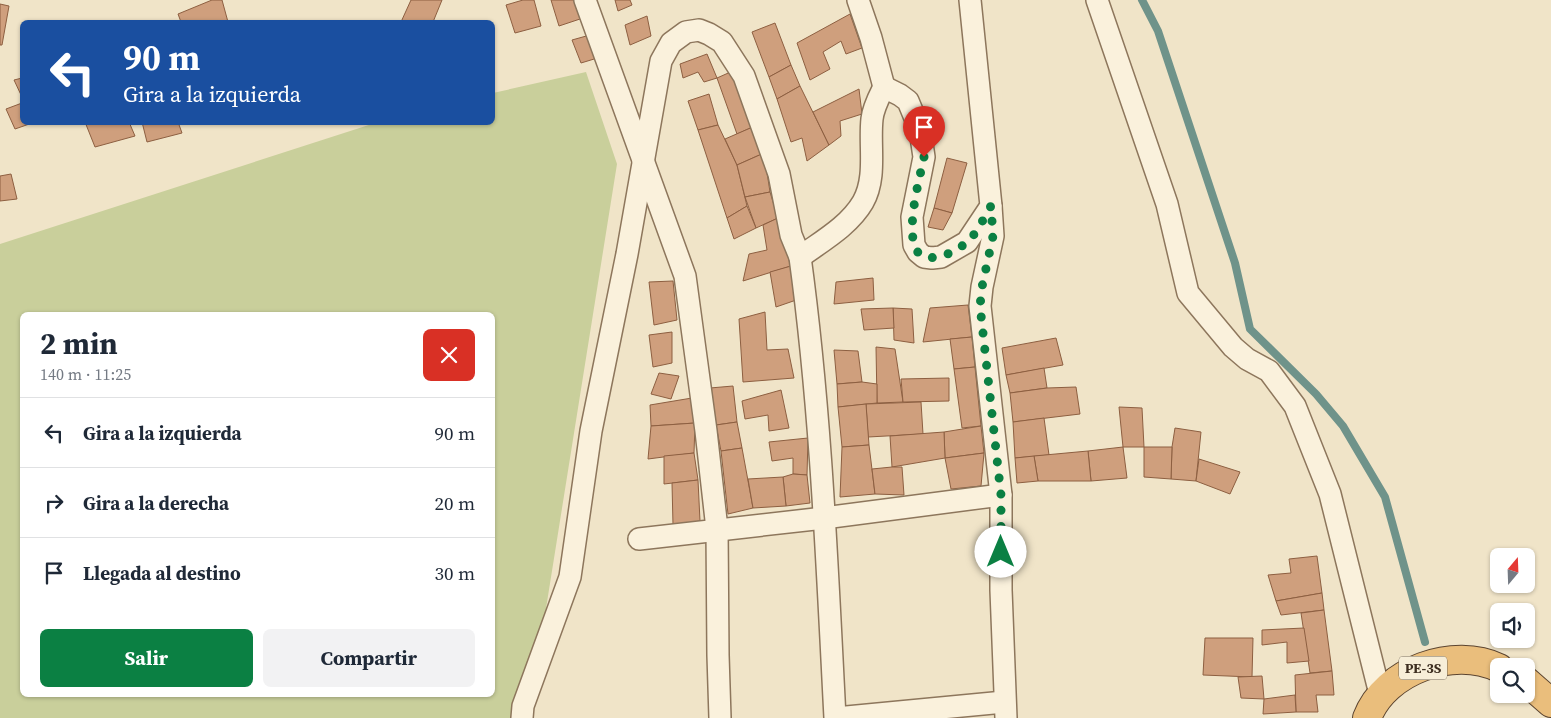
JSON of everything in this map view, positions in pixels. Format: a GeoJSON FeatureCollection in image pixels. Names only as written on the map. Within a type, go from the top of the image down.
{"type":"FeatureCollection","features":[{"type":"Feature","properties":{"kind":"highway","name":"PE-3S"},"geometry":{"type":"LineString","coordinates":[[1368,718],[1380,694],[1401,677],[1436,662],[1466,660],[1490,664]]}},
{"type":"Feature","properties":{"kind":"highway"},"geometry":{"type":"LineString","coordinates":[[1535,689],[1551,703]]}},
{"type":"Feature","properties":{"kind":"street"},"geometry":{"type":"LineString","coordinates":[[585,0],[685,276],[717,529],[720,718]]}},
{"type":"Feature","properties":{"kind":"street"},"geometry":{"type":"LineString","coordinates":[[800,257],[843,226],[863,203],[868,189],[872,156],[872,118],[884,87],[871,38],[858,0]]}},
{"type":"Feature","properties":{"kind":"street"},"geometry":{"type":"LineString","coordinates":[[522,718],[523,706],[570,577],[591,431],[644,161],[660,61],[671,43],[686,32],[699,30],[722,42],[744,76],[779,174],[791,235],[800,257],[808,316],[824,518],[836,718],[1005,710],[1001,590],[1001,495],[980,306],[982,287],[993,236],[970,0]]}},
{"type":"Feature","properties":{"kind":"street"},"geometry":{"type":"LineString","coordinates":[[1097,0],[1167,204],[1188,293],[1233,347],[1247,359],[1268,371],[1295,406],[1330,494],[1380,694]]}},
{"type":"Feature","properties":{"kind":"street"},"geometry":{"type":"LineString","coordinates":[[884,87],[900,94],[908,101],[920,130],[924,157],[912,217],[914,245],[918,252],[924,257],[941,257],[967,242],[991,206]]}},
{"type":"Feature","properties":{"kind":"street"},"geometry":{"type":"LineString","coordinates":[[639,539],[1001,495]]}},
{"type":"Feature","properties":{"kind":"green space"},"geometry":{"type":"Polygon","coordinates":[[[586,72],[617,164],[540,646],[517,718],[0,718],[0,244],[369,125],[495,125],[495,93],[586,72]]]}},
{"type":"Feature","properties":{"kind":"building"},"geometry":{"type":"Polygon","coordinates":[[[212,0],[222,0],[227,20],[180,20],[178,14],[212,0]]]}},
{"type":"Feature","properties":{"kind":"building"},"geometry":{"type":"Polygon","coordinates":[[[411,0],[442,0],[434,20],[402,20],[411,0]]]}},
{"type":"Feature","properties":{"kind":"building"},"geometry":{"type":"Polygon","coordinates":[[[523,0],[534,0],[541,26],[515,33],[506,5],[523,0]]]}},
{"type":"Feature","properties":{"kind":"building"},"geometry":{"type":"Polygon","coordinates":[[[551,0],[580,0],[586,17],[559,26],[551,0]]]}},
{"type":"Feature","properties":{"kind":"building"},"geometry":{"type":"Polygon","coordinates":[[[615,0],[630,0],[632,5],[618,11],[615,0]]]}},
{"type":"Feature","properties":{"kind":"building"},"geometry":{"type":"Polygon","coordinates":[[[0,4],[9,6],[2,45],[0,45],[0,4]]]}},
{"type":"Feature","properties":{"kind":"building"},"geometry":{"type":"Polygon","coordinates":[[[850,14],[862,48],[846,54],[841,41],[823,52],[830,69],[810,80],[797,43],[850,14]]]}},
{"type":"Feature","properties":{"kind":"building"},"geometry":{"type":"Polygon","coordinates":[[[647,16],[651,36],[630,45],[625,25],[647,16]]]}},
{"type":"Feature","properties":{"kind":"building"},"geometry":{"type":"Polygon","coordinates":[[[775,23],[791,65],[769,77],[752,32],[775,23]]]}},
{"type":"Feature","properties":{"kind":"building"},"geometry":{"type":"Polygon","coordinates":[[[597,33],[604,56],[581,63],[572,40],[597,33]]]}},
{"type":"Feature","properties":{"kind":"building"},"geometry":{"type":"Polygon","coordinates":[[[707,54],[717,78],[704,82],[698,72],[683,78],[680,64],[707,54]]]}},
{"type":"Feature","properties":{"kind":"building"},"geometry":{"type":"Polygon","coordinates":[[[791,65],[800,86],[777,99],[769,77],[791,65]]]}},
{"type":"Feature","properties":{"kind":"building"},"geometry":{"type":"Polygon","coordinates":[[[735,70],[755,126],[737,134],[717,78],[735,70]]]}},
{"type":"Feature","properties":{"kind":"building"},"geometry":{"type":"Polygon","coordinates":[[[20,78],[20,93],[14,80],[20,78]]]}},
{"type":"Feature","properties":{"kind":"building"},"geometry":{"type":"Polygon","coordinates":[[[800,86],[829,145],[807,161],[802,138],[791,142],[777,99],[800,86]]]}},
{"type":"Feature","properties":{"kind":"building"},"geometry":{"type":"Polygon","coordinates":[[[859,89],[862,114],[840,121],[841,136],[829,145],[813,112],[859,89]]]}},
{"type":"Feature","properties":{"kind":"building"},"geometry":{"type":"Polygon","coordinates":[[[709,94],[718,125],[698,130],[688,101],[709,94]]]}},
{"type":"Feature","properties":{"kind":"building"},"geometry":{"type":"Polygon","coordinates":[[[20,104],[20,125],[26,125],[15,129],[6,109],[20,104]]]}},
{"type":"Feature","properties":{"kind":"building"},"geometry":{"type":"Polygon","coordinates":[[[86,125],[130,125],[135,136],[95,147],[86,125]]]}},
{"type":"Feature","properties":{"kind":"building"},"geometry":{"type":"Polygon","coordinates":[[[143,125],[179,125],[182,133],[147,142],[143,125]]]}},
{"type":"Feature","properties":{"kind":"building"},"geometry":{"type":"Polygon","coordinates":[[[718,125],[737,165],[747,206],[727,218],[698,130],[718,125]]]}},
{"type":"Feature","properties":{"kind":"building"},"geometry":{"type":"Polygon","coordinates":[[[755,126],[764,153],[737,165],[725,139],[755,126]]]}},
{"type":"Feature","properties":{"kind":"building"},"geometry":{"type":"Polygon","coordinates":[[[764,153],[770,192],[745,197],[737,165],[764,153]]]}},
{"type":"Feature","properties":{"kind":"building"},"geometry":{"type":"Polygon","coordinates":[[[947,158],[967,163],[952,213],[934,208],[947,158]]]}},
{"type":"Feature","properties":{"kind":"building"},"geometry":{"type":"Polygon","coordinates":[[[11,174],[17,199],[0,201],[0,176],[11,174]]]}},
{"type":"Feature","properties":{"kind":"building"},"geometry":{"type":"Polygon","coordinates":[[[770,192],[778,218],[756,228],[745,197],[770,192]]]}},
{"type":"Feature","properties":{"kind":"building"},"geometry":{"type":"Polygon","coordinates":[[[747,206],[756,228],[734,239],[727,218],[747,206]]]}},
{"type":"Feature","properties":{"kind":"building"},"geometry":{"type":"Polygon","coordinates":[[[934,208],[952,213],[943,230],[928,227],[934,208]]]}},
{"type":"Feature","properties":{"kind":"building"},"geometry":{"type":"Polygon","coordinates":[[[778,218],[791,266],[743,281],[749,254],[767,250],[763,225],[778,218]]]}},
{"type":"Feature","properties":{"kind":"building"},"geometry":{"type":"Polygon","coordinates":[[[791,266],[802,298],[776,307],[770,272],[791,266]]]}},
{"type":"Feature","properties":{"kind":"building"},"geometry":{"type":"Polygon","coordinates":[[[873,278],[874,300],[834,304],[836,282],[873,278]]]}},
{"type":"Feature","properties":{"kind":"building"},"geometry":{"type":"Polygon","coordinates":[[[673,281],[677,320],[654,325],[649,282],[673,281]]]}},
{"type":"Feature","properties":{"kind":"building"},"geometry":{"type":"Polygon","coordinates":[[[968,305],[972,337],[923,342],[930,308],[968,305]]]}},
{"type":"Feature","properties":{"kind":"building"},"geometry":{"type":"Polygon","coordinates":[[[893,308],[912,309],[914,343],[894,340],[893,308]]]}},
{"type":"Feature","properties":{"kind":"building"},"geometry":{"type":"Polygon","coordinates":[[[893,308],[894,328],[864,330],[861,309],[893,308]]]}},
{"type":"Feature","properties":{"kind":"building"},"geometry":{"type":"Polygon","coordinates":[[[765,312],[767,350],[788,349],[794,378],[743,382],[739,319],[765,312]]]}},
{"type":"Feature","properties":{"kind":"building"},"geometry":{"type":"Polygon","coordinates":[[[672,332],[672,363],[653,367],[649,335],[672,332]]]}},
{"type":"Feature","properties":{"kind":"building"},"geometry":{"type":"Polygon","coordinates":[[[972,337],[975,367],[954,369],[950,339],[972,337]]]}},
{"type":"Feature","properties":{"kind":"building"},"geometry":{"type":"Polygon","coordinates":[[[1056,338],[1063,365],[1006,375],[1002,348],[1056,338]]]}},
{"type":"Feature","properties":{"kind":"building"},"geometry":{"type":"Polygon","coordinates":[[[876,347],[895,349],[903,402],[877,403],[876,347]]]}},
{"type":"Feature","properties":{"kind":"building"},"geometry":{"type":"Polygon","coordinates":[[[834,350],[858,351],[862,382],[837,384],[834,350]]]}},
{"type":"Feature","properties":{"kind":"building"},"geometry":{"type":"Polygon","coordinates":[[[975,367],[981,426],[962,428],[954,369],[975,367]]]}},
{"type":"Feature","properties":{"kind":"building"},"geometry":{"type":"Polygon","coordinates":[[[1044,368],[1047,388],[1010,393],[1006,375],[1044,368]]]}},
{"type":"Feature","properties":{"kind":"building"},"geometry":{"type":"Polygon","coordinates":[[[659,373],[679,376],[671,399],[651,394],[659,373]]]}},
{"type":"Feature","properties":{"kind":"building"},"geometry":{"type":"Polygon","coordinates":[[[949,378],[949,401],[903,402],[901,379],[949,378]]]}},
{"type":"Feature","properties":{"kind":"building"},"geometry":{"type":"Polygon","coordinates":[[[862,382],[877,384],[877,403],[838,407],[837,384],[862,382]]]}},
{"type":"Feature","properties":{"kind":"building"},"geometry":{"type":"Polygon","coordinates":[[[733,386],[737,422],[716,425],[710,388],[733,386]]]}},
{"type":"Feature","properties":{"kind":"building"},"geometry":{"type":"Polygon","coordinates":[[[1076,387],[1080,414],[1013,422],[1010,393],[1047,388],[1076,387]]]}},
{"type":"Feature","properties":{"kind":"building"},"geometry":{"type":"Polygon","coordinates":[[[781,390],[789,428],[769,431],[768,415],[745,419],[742,401],[781,390]]]}},
{"type":"Feature","properties":{"kind":"building"},"geometry":{"type":"Polygon","coordinates":[[[692,398],[695,423],[651,426],[650,405],[692,398]]]}},
{"type":"Feature","properties":{"kind":"building"},"geometry":{"type":"Polygon","coordinates":[[[921,402],[923,434],[868,437],[866,404],[921,402]]]}},
{"type":"Feature","properties":{"kind":"building"},"geometry":{"type":"Polygon","coordinates":[[[866,404],[869,445],[842,447],[838,407],[866,404]]]}},
{"type":"Feature","properties":{"kind":"building"},"geometry":{"type":"Polygon","coordinates":[[[1119,407],[1142,408],[1144,447],[1123,447],[1119,407]]]}},
{"type":"Feature","properties":{"kind":"building"},"geometry":{"type":"Polygon","coordinates":[[[1044,418],[1049,455],[1015,458],[1013,422],[1044,418]]]}},
{"type":"Feature","properties":{"kind":"building"},"geometry":{"type":"Polygon","coordinates":[[[737,422],[742,448],[721,451],[716,425],[737,422]]]}},
{"type":"Feature","properties":{"kind":"building"},"geometry":{"type":"Polygon","coordinates":[[[695,423],[694,453],[648,459],[651,426],[695,423]]]}},
{"type":"Feature","properties":{"kind":"building"},"geometry":{"type":"Polygon","coordinates":[[[981,426],[984,453],[945,458],[944,432],[981,426]]]}},
{"type":"Feature","properties":{"kind":"building"},"geometry":{"type":"Polygon","coordinates":[[[1175,428],[1201,432],[1196,481],[1171,479],[1172,447],[1175,428]]]}},
{"type":"Feature","properties":{"kind":"building"},"geometry":{"type":"Polygon","coordinates":[[[944,432],[945,458],[892,467],[890,436],[944,432]]]}},
{"type":"Feature","properties":{"kind":"building"},"geometry":{"type":"Polygon","coordinates":[[[808,438],[807,475],[793,474],[793,458],[772,461],[769,442],[808,438]]]}},
{"type":"Feature","properties":{"kind":"building"},"geometry":{"type":"Polygon","coordinates":[[[869,445],[875,494],[840,497],[842,447],[869,445]]]}},
{"type":"Feature","properties":{"kind":"building"},"geometry":{"type":"Polygon","coordinates":[[[1123,447],[1127,478],[1091,481],[1088,451],[1123,447]]]}},
{"type":"Feature","properties":{"kind":"building"},"geometry":{"type":"Polygon","coordinates":[[[1144,447],[1172,447],[1171,479],[1144,477],[1144,447]]]}},
{"type":"Feature","properties":{"kind":"building"},"geometry":{"type":"Polygon","coordinates":[[[742,448],[753,508],[728,514],[721,451],[742,448]]]}},
{"type":"Feature","properties":{"kind":"building"},"geometry":{"type":"Polygon","coordinates":[[[1088,451],[1091,481],[1038,481],[1034,456],[1088,451]]]}},
{"type":"Feature","properties":{"kind":"building"},"geometry":{"type":"Polygon","coordinates":[[[694,453],[698,480],[664,484],[664,456],[694,453]]]}},
{"type":"Feature","properties":{"kind":"building"},"geometry":{"type":"Polygon","coordinates":[[[984,453],[981,486],[951,489],[945,458],[984,453]]]}},
{"type":"Feature","properties":{"kind":"building"},"geometry":{"type":"Polygon","coordinates":[[[1034,456],[1038,481],[1017,483],[1015,458],[1034,456]]]}},
{"type":"Feature","properties":{"kind":"building"},"geometry":{"type":"Polygon","coordinates":[[[1199,459],[1240,472],[1230,494],[1196,481],[1199,459]]]}},
{"type":"Feature","properties":{"kind":"building"},"geometry":{"type":"Polygon","coordinates":[[[902,467],[904,495],[875,494],[872,469],[902,467]]]}},
{"type":"Feature","properties":{"kind":"building"},"geometry":{"type":"Polygon","coordinates":[[[793,474],[807,475],[810,503],[786,506],[783,477],[793,474]]]}},
{"type":"Feature","properties":{"kind":"building"},"geometry":{"type":"Polygon","coordinates":[[[783,477],[786,506],[753,508],[748,479],[783,477]]]}},
{"type":"Feature","properties":{"kind":"building"},"geometry":{"type":"Polygon","coordinates":[[[698,480],[700,521],[673,525],[672,483],[698,480]]]}},
{"type":"Feature","properties":{"kind":"building"},"geometry":{"type":"Polygon","coordinates":[[[1317,556],[1322,593],[1276,601],[1268,575],[1291,573],[1289,559],[1317,556]]]}},
{"type":"Feature","properties":{"kind":"building"},"geometry":{"type":"Polygon","coordinates":[[[1322,593],[1324,610],[1281,615],[1276,601],[1322,593]]]}},
{"type":"Feature","properties":{"kind":"building"},"geometry":{"type":"Polygon","coordinates":[[[1324,610],[1332,671],[1310,673],[1301,613],[1324,610]]]}},
{"type":"Feature","properties":{"kind":"building"},"geometry":{"type":"Polygon","coordinates":[[[1304,628],[1309,661],[1287,663],[1287,642],[1262,645],[1262,630],[1304,628]]]}},
{"type":"Feature","properties":{"kind":"building"},"geometry":{"type":"Polygon","coordinates":[[[1205,638],[1253,638],[1252,677],[1203,675],[1205,638]]]}},
{"type":"Feature","properties":{"kind":"building"},"geometry":{"type":"Polygon","coordinates":[[[1332,671],[1334,695],[1316,695],[1318,712],[1296,712],[1295,675],[1332,671]]]}},
{"type":"Feature","properties":{"kind":"building"},"geometry":{"type":"Polygon","coordinates":[[[1262,676],[1264,699],[1241,698],[1238,677],[1262,676]]]}},
{"type":"Feature","properties":{"kind":"building"},"geometry":{"type":"Polygon","coordinates":[[[1295,695],[1296,712],[1263,714],[1264,699],[1295,695]]]}},
{"type":"Feature","properties":{"kind":"waterway"},"geometry":{"type":"LineString","coordinates":[[1142,0],[1158,31],[1235,263],[1250,329],[1316,394],[1343,426],[1385,497],[1425,642]]}},
{"type":"Feature","properties":{"kind":"route"},"geometry":{"type":"LineString","coordinates":[[924,157],[912,217],[914,245],[924,257],[941,257],[967,242],[991,206],[993,236],[982,287],[980,306],[1001,495],[1001,552]]}}]}
